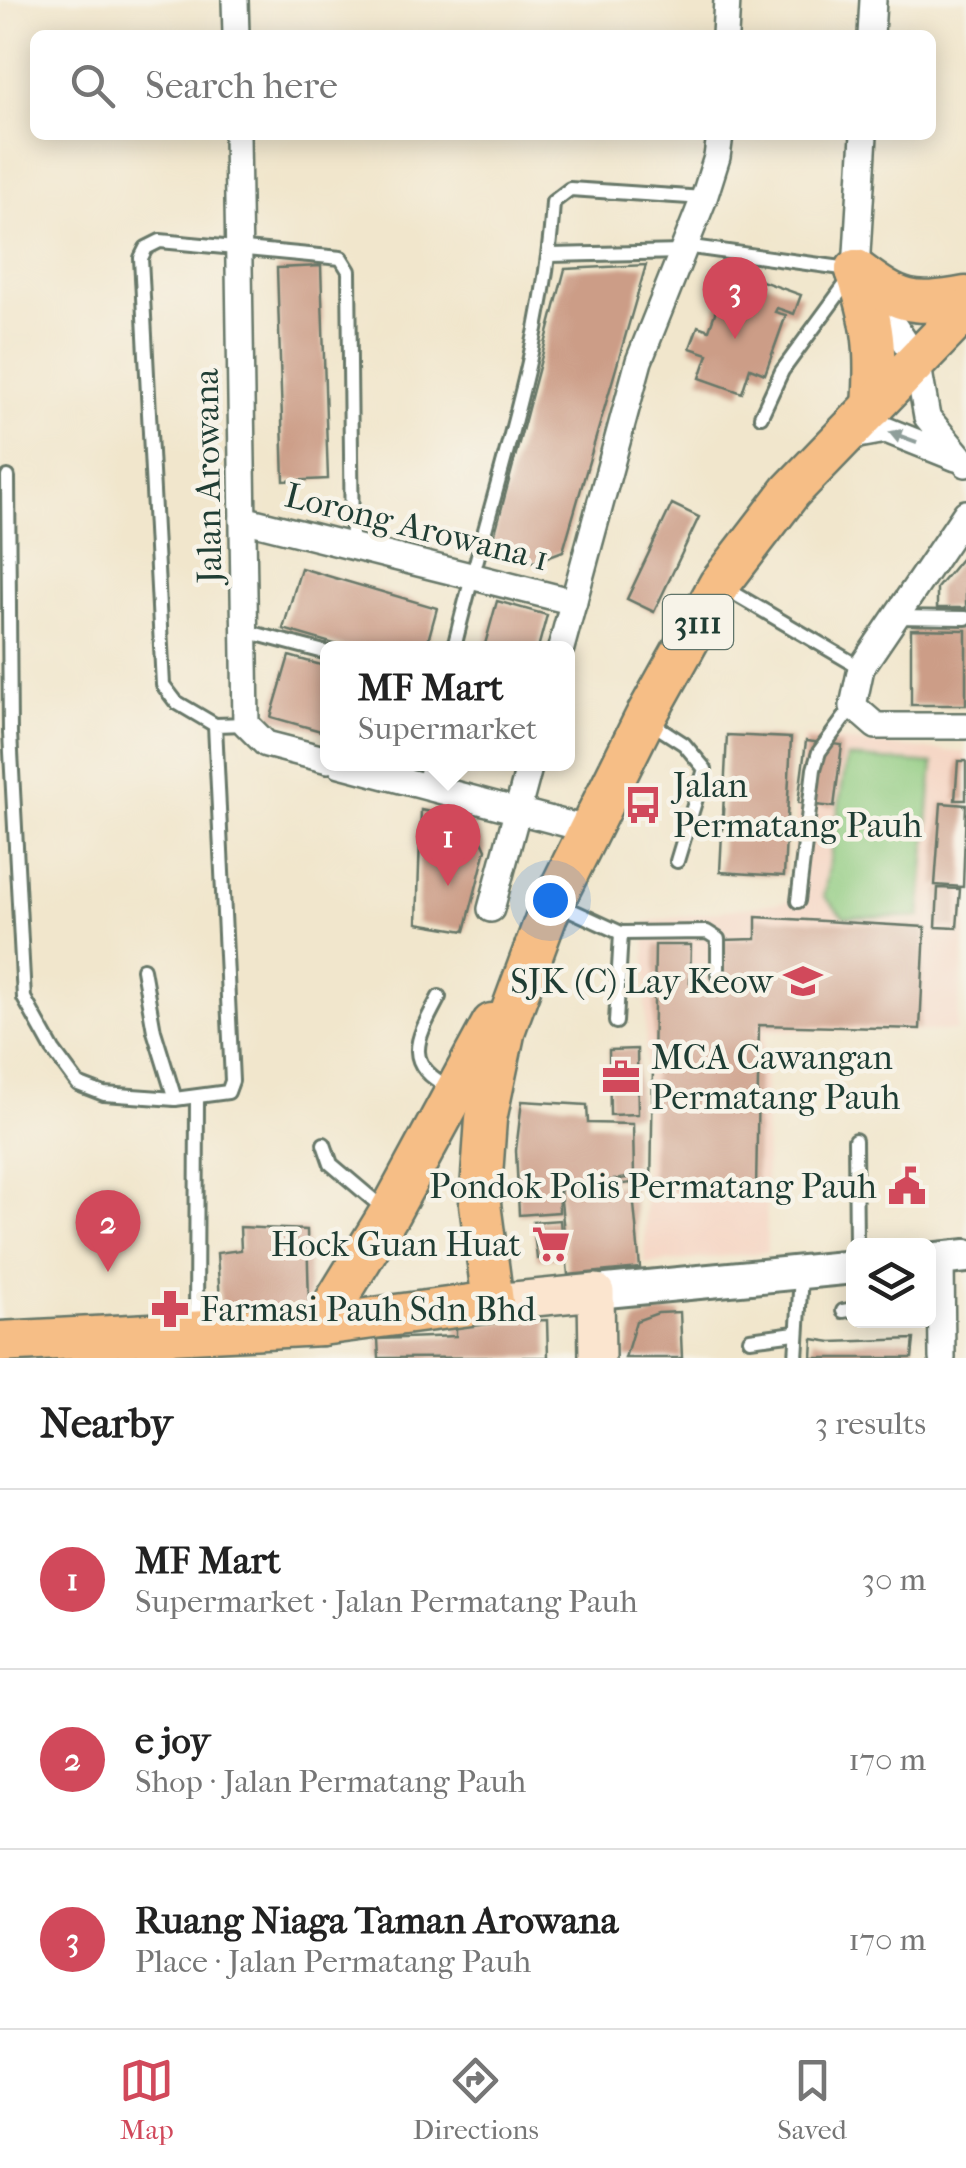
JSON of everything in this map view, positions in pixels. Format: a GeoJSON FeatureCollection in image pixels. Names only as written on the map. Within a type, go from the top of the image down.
{"type":"FeatureCollection","features":[{"type":"Feature","properties":{"kind":"main road"},"geometry":{"type":"LineString","coordinates":[[856,270],[889,295],[914,303],[966,297]]}},
{"type":"Feature","properties":{"kind":"main road"},"geometry":{"type":"LineString","coordinates":[[856,270],[872,320],[876,349],[873,407]]}},
{"type":"Feature","properties":{"kind":"main road","name":"3111"},"geometry":{"type":"LineString","coordinates":[[492,1302],[480,1204],[486,1118],[505,1028],[550,909],[646,718],[719,585],[791,491],[966,310]]}},
{"type":"Feature","properties":{"kind":"main road"},"geometry":{"type":"LineString","coordinates":[[321,1325],[390,1214],[458,1092],[550,909]]}},
{"type":"Feature","properties":{"kind":"main road"},"geometry":{"type":"LineString","coordinates":[[0,1342],[321,1325],[596,1292],[597,1358]]}},
{"type":"Feature","properties":{"kind":"street"},"geometry":{"type":"LineString","coordinates":[[235,0],[236,30]]}},
{"type":"Feature","properties":{"kind":"street"},"geometry":{"type":"LineString","coordinates":[[725,30],[726,0]]}},
{"type":"Feature","properties":{"kind":"street"},"geometry":{"type":"LineString","coordinates":[[871,30],[873,0]]}},
{"type":"Feature","properties":{"kind":"street","name":"Jalan Arowana"},"geometry":{"type":"LineString","coordinates":[[237,140],[246,724]]}},
{"type":"Feature","properties":{"kind":"street"},"geometry":{"type":"LineString","coordinates":[[563,641],[639,361],[704,198],[720,140]]}},
{"type":"Feature","properties":{"kind":"street"},"geometry":{"type":"LineString","coordinates":[[864,140],[856,270],[917,360],[927,417],[964,462]]}},
{"type":"Feature","properties":{"kind":"street"},"geometry":{"type":"LineString","coordinates":[[842,438],[886,430],[964,462]]}},
{"type":"Feature","properties":{"kind":"street"},"geometry":{"type":"LineString","coordinates":[[966,513],[861,668],[852,706],[876,726],[966,726]]}},
{"type":"Feature","properties":{"kind":"street","name":"Lorong Arowana 1"},"geometry":{"type":"LineString","coordinates":[[243,519],[574,602]]}},
{"type":"Feature","properties":{"kind":"street"},"geometry":{"type":"LineString","coordinates":[[246,724],[266,744],[320,758]]}},
{"type":"Feature","properties":{"kind":"street"},"geometry":{"type":"LineString","coordinates":[[400,771],[425,774],[517,811],[590,830]]}},
{"type":"Feature","properties":{"kind":"street"},"geometry":{"type":"LineString","coordinates":[[490,910],[528,771]]}},
{"type":"Feature","properties":{"kind":"street"},"geometry":{"type":"LineString","coordinates":[[942,1358],[945,1258]]}},
{"type":"Feature","properties":{"kind":"street"},"geometry":{"type":"LineString","coordinates":[[596,1292],[846,1268]]}},
{"type":"Feature","properties":{"kind":"lane"},"geometry":{"type":"LineString","coordinates":[[456,641],[532,345],[550,255],[553,202],[570,189],[704,198]]}},
{"type":"Feature","properties":{"kind":"lane"},"geometry":{"type":"LineString","coordinates":[[246,724],[215,724],[176,702],[164,685],[141,258],[146,248],[160,241],[341,258],[349,271],[352,546]]}},
{"type":"Feature","properties":{"kind":"lane"},"geometry":{"type":"LineString","coordinates":[[550,255],[683,249],[856,270],[782,371],[761,416]]}},
{"type":"Feature","properties":{"kind":"lane"},"geometry":{"type":"LineString","coordinates":[[8,477],[10,733],[24,998],[52,1050],[78,1084],[104,1094],[197,1097],[228,1092],[232,1081],[215,724]]}},
{"type":"Feature","properties":{"kind":"lane"},"geometry":{"type":"LineString","coordinates":[[719,585],[861,668]]}},
{"type":"Feature","properties":{"kind":"lane"},"geometry":{"type":"LineString","coordinates":[[893,618],[966,618]]}},
{"type":"Feature","properties":{"kind":"lane"},"geometry":{"type":"LineString","coordinates":[[245,631],[320,651]]}},
{"type":"Feature","properties":{"kind":"lane"},"geometry":{"type":"LineString","coordinates":[[798,901],[814,768],[819,752],[852,706]]}},
{"type":"Feature","properties":{"kind":"lane"},"geometry":{"type":"LineString","coordinates":[[646,718],[684,744],[705,770],[678,861]]}},
{"type":"Feature","properties":{"kind":"lane"},"geometry":{"type":"LineString","coordinates":[[550,909],[621,932],[707,932],[718,939],[718,976]]}},
{"type":"Feature","properties":{"kind":"lane"},"geometry":{"type":"LineString","coordinates":[[616,1022],[621,932]]}},
{"type":"Feature","properties":{"kind":"lane"},"geometry":{"type":"LineString","coordinates":[[143,969],[154,1031],[175,1099]]}},
{"type":"Feature","properties":{"kind":"lane"},"geometry":{"type":"LineString","coordinates":[[439,997],[419,1036],[416,1058],[430,1078],[458,1092]]}},
{"type":"Feature","properties":{"kind":"lane"},"geometry":{"type":"LineString","coordinates":[[196,1332],[197,1097]]}},
{"type":"Feature","properties":{"kind":"lane"},"geometry":{"type":"LineString","coordinates":[[855,1140],[856,1238]]}},
{"type":"Feature","properties":{"kind":"lane"},"geometry":{"type":"LineString","coordinates":[[324,1144],[331,1164],[390,1214]]}},
{"type":"Feature","properties":{"kind":"lane"},"geometry":{"type":"LineString","coordinates":[[796,1358],[802,1272]]}},
{"type":"Feature","properties":{"kind":"lane"},"geometry":{"type":"LineString","coordinates":[[750,1340],[795,1333]]}},
{"type":"Feature","properties":{"kind":"shaded area","name":"SJK (C) Lay Keow"},"geometry":{"type":"Polygon","coordinates":[[[803,737],[966,753],[966,932],[956,1031],[764,1030],[767,1252],[645,1264],[646,922],[789,901],[803,737]]]}},
{"type":"Feature","properties":{"kind":"green space"},"geometry":{"type":"Polygon","coordinates":[[[847,757],[933,764],[920,917],[844,917],[824,896],[847,757]]]}},
{"type":"Feature","properties":{"kind":"building"},"geometry":{"type":"Polygon","coordinates":[[[646,265],[563,551],[534,562],[490,552],[565,269],[646,265]]]}},
{"type":"Feature","properties":{"kind":"building"},"geometry":{"type":"Polygon","coordinates":[[[321,266],[328,479],[284,481],[277,268],[321,266]]]}},
{"type":"Feature","properties":{"kind":"building"},"geometry":{"type":"Polygon","coordinates":[[[740,273],[801,295],[794,314],[777,308],[775,312],[786,315],[765,374],[750,368],[742,393],[700,378],[708,354],[690,348],[698,326],[709,330],[722,293],[732,297],[740,273]]]}},
{"type":"Feature","properties":{"kind":"building"},"geometry":{"type":"Polygon","coordinates":[[[672,504],[699,517],[654,612],[627,599],[672,504]]]}},
{"type":"Feature","properties":{"kind":"building"},"geometry":{"type":"Polygon","coordinates":[[[966,553],[966,608],[937,608],[937,588],[966,553]]]}},
{"type":"Feature","properties":{"kind":"building"},"geometry":{"type":"Polygon","coordinates":[[[301,568],[437,608],[428,641],[324,641],[283,629],[301,568]]]}},
{"type":"Feature","properties":{"kind":"building"},"geometry":{"type":"Polygon","coordinates":[[[497,601],[547,615],[540,641],[486,641],[497,601]]]}},
{"type":"Feature","properties":{"kind":"building"},"geometry":{"type":"Polygon","coordinates":[[[911,629],[966,630],[966,705],[911,705],[911,629]]]}},
{"type":"Feature","properties":{"kind":"building"},"geometry":{"type":"Polygon","coordinates":[[[289,656],[320,665],[320,731],[271,717],[289,656]]]}},
{"type":"Feature","properties":{"kind":"building"},"geometry":{"type":"Polygon","coordinates":[[[727,735],[791,738],[784,876],[720,872],[727,735]]]}},
{"type":"Feature","properties":{"kind":"building"},"geometry":{"type":"Polygon","coordinates":[[[806,741],[842,745],[834,807],[798,803],[806,741]]]}},
{"type":"Feature","properties":{"kind":"building"},"geometry":{"type":"Polygon","coordinates":[[[958,761],[966,761],[966,800],[955,800],[958,761]]]}},
{"type":"Feature","properties":{"kind":"building"},"geometry":{"type":"Polygon","coordinates":[[[941,803],[966,805],[963,887],[935,885],[941,803]]]}},
{"type":"Feature","properties":{"kind":"building"},"geometry":{"type":"Polygon","coordinates":[[[421,810],[473,821],[486,849],[465,931],[417,923],[421,810]]]}},
{"type":"Feature","properties":{"kind":"building"},"geometry":{"type":"Polygon","coordinates":[[[938,888],[960,889],[957,928],[936,927],[938,888]]]}},
{"type":"Feature","properties":{"kind":"building"},"geometry":{"type":"Polygon","coordinates":[[[756,917],[925,927],[920,1029],[759,1025],[756,1190],[651,1189],[655,945],[691,945],[690,983],[724,984],[722,940],[756,939],[756,917]]]}},
{"type":"Feature","properties":{"kind":"building"},"geometry":{"type":"Polygon","coordinates":[[[637,1049],[638,1114],[610,1115],[609,1050],[637,1049]]]}},
{"type":"Feature","properties":{"kind":"building"},"geometry":{"type":"Polygon","coordinates":[[[522,1101],[587,1105],[588,1123],[633,1124],[634,1177],[560,1188],[558,1180],[559,1212],[519,1215],[516,1150],[522,1101]]]}},
{"type":"Feature","properties":{"kind":"building"},"geometry":{"type":"Polygon","coordinates":[[[632,1183],[640,1268],[568,1275],[560,1190],[632,1183]]]}},
{"type":"Feature","properties":{"kind":"building"},"geometry":{"type":"Polygon","coordinates":[[[560,1220],[563,1257],[537,1259],[533,1222],[560,1220]]]}},
{"type":"Feature","properties":{"kind":"building"},"geometry":{"type":"Polygon","coordinates":[[[240,1227],[307,1230],[309,1303],[291,1312],[221,1317],[217,1253],[241,1250],[240,1227]]]}},
{"type":"Feature","properties":{"kind":"building"},"geometry":{"type":"Polygon","coordinates":[[[680,1312],[682,1358],[625,1358],[636,1321],[658,1313],[680,1312]]]}},
{"type":"Feature","properties":{"kind":"building"},"geometry":{"type":"Polygon","coordinates":[[[547,1320],[548,1357],[379,1358],[378,1339],[456,1336],[456,1324],[547,1320]]]}},
{"type":"Feature","properties":{"kind":"building"},"geometry":{"type":"Polygon","coordinates":[[[813,1339],[914,1339],[912,1358],[812,1358],[813,1339]]]}},
{"type":"Feature","properties":{"kind":"place","name":"Ruang Niaga Taman Arowana"},"geometry":{"type":"Point","coordinates":[735,339]}},
{"type":"Feature","properties":{"kind":"place","name":"Jalan Permatang Pauh"},"geometry":{"type":"Point","coordinates":[643,805]}},
{"type":"Feature","properties":{"kind":"place","name":"MF Mart"},"geometry":{"type":"Point","coordinates":[448,886]}},
{"type":"Feature","properties":{"kind":"place","name":"SJK (C) Lay Keow"},"geometry":{"type":"Point","coordinates":[803,981]}},
{"type":"Feature","properties":{"kind":"place","name":"MCA Cawangan Permatang Pauh"},"geometry":{"type":"Point","coordinates":[621,1077]}},
{"type":"Feature","properties":{"kind":"place","name":"Pondok Polis Permatang Pauh"},"geometry":{"type":"Point","coordinates":[907,1186]}},
{"type":"Feature","properties":{"kind":"place","name":"Hock Guan Huat"},"geometry":{"type":"Point","coordinates":[551,1244]}},
{"type":"Feature","properties":{"kind":"place","name":"e joy"},"geometry":{"type":"Point","coordinates":[108,1272]}},
{"type":"Feature","properties":{"kind":"place","name":"Farmasi Pauh Sdn Bhd"},"geometry":{"type":"Point","coordinates":[170,1309]}}]}
